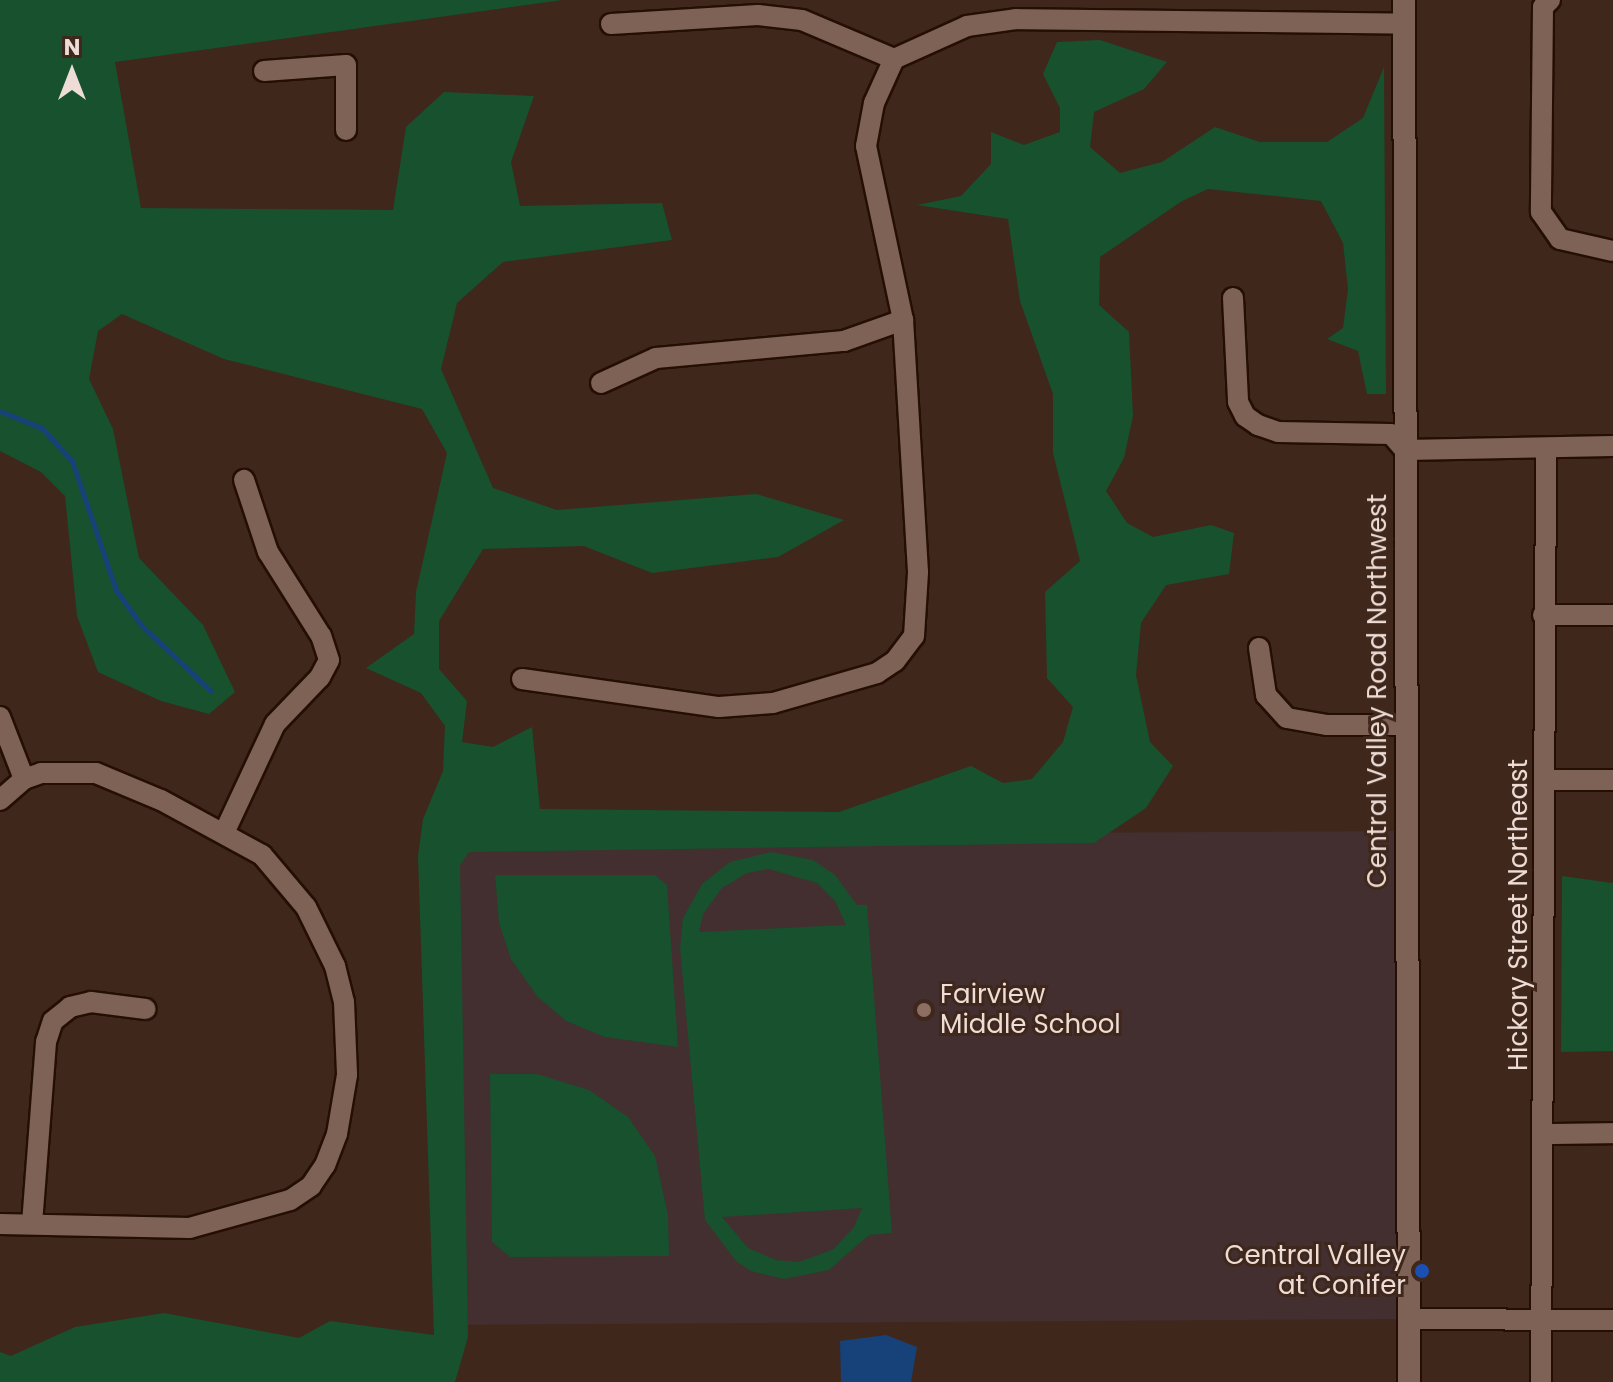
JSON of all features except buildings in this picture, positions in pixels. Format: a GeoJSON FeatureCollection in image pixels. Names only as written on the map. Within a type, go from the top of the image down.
{"type":"FeatureCollection","features":[{"type":"Feature","properties":{"kind":"main road","name":"Central Valley Road Northwest"},"geometry":{"type":"LineString","coordinates":[[1404,0],[1409,1382]]}},
{"type":"Feature","properties":{"kind":"street"},"geometry":{"type":"LineString","coordinates":[[1550,0],[1543,7],[1541,212],[1560,239],[1613,251]]}},
{"type":"Feature","properties":{"kind":"street"},"geometry":{"type":"LineString","coordinates":[[611,24],[758,15],[802,20],[894,59]]}},
{"type":"Feature","properties":{"kind":"street"},"geometry":{"type":"LineString","coordinates":[[522,679],[719,707],[773,703],[851,684],[895,661],[914,636],[918,572],[903,320],[866,146],[874,103],[894,59],[967,26],[1016,19],[1404,24]]}},
{"type":"Feature","properties":{"kind":"street"},"geometry":{"type":"LineString","coordinates":[[264,71],[346,65],[346,130]]}},
{"type":"Feature","properties":{"kind":"street"},"geometry":{"type":"LineString","coordinates":[[1233,298],[1233,369],[1245,416],[1278,432],[1391,434],[1405,450],[1613,446]]}},
{"type":"Feature","properties":{"kind":"street"},"geometry":{"type":"LineString","coordinates":[[601,383],[656,358],[844,341],[903,320]]}},
{"type":"Feature","properties":{"kind":"street","name":"Hickory Street Northeast"},"geometry":{"type":"LineString","coordinates":[[1541,1382],[1545,1134],[1543,615],[1546,448]]}},
{"type":"Feature","properties":{"kind":"street"},"geometry":{"type":"LineString","coordinates":[[224,833],[275,724],[320,677],[329,660],[321,636],[268,552],[244,480]]}},
{"type":"Feature","properties":{"kind":"street"},"geometry":{"type":"LineString","coordinates":[[1543,615],[1613,615]]}},
{"type":"Feature","properties":{"kind":"street"},"geometry":{"type":"LineString","coordinates":[[1259,648],[1266,695],[1287,718],[1327,725],[1407,725]]}},
{"type":"Feature","properties":{"kind":"street"},"geometry":{"type":"LineString","coordinates":[[0,717],[24,779]]}},
{"type":"Feature","properties":{"kind":"street"},"geometry":{"type":"LineString","coordinates":[[0,800],[24,779],[56,769],[96,773],[224,833],[262,855],[306,907],[335,966],[344,1002],[347,1075],[337,1134],[325,1165],[311,1186],[290,1200],[202,1225],[0,1224]]}},
{"type":"Feature","properties":{"kind":"street"},"geometry":{"type":"LineString","coordinates":[[1545,780],[1613,780]]}},
{"type":"Feature","properties":{"kind":"street"},"geometry":{"type":"LineString","coordinates":[[32,1224],[45,1055],[53,1021],[70,1007],[91,1002],[146,1009]]}},
{"type":"Feature","properties":{"kind":"street"},"geometry":{"type":"LineString","coordinates":[[1545,1134],[1613,1133]]}},
{"type":"Feature","properties":{"kind":"street"},"geometry":{"type":"LineString","coordinates":[[1408,1319],[1613,1320]]}},
{"type":"Feature","properties":{"kind":"shaded area","name":"Fairview Middle School"},"geometry":{"type":"Polygon","coordinates":[[[1406,831],[1408,1319],[443,1325],[442,836],[1406,831]]]}},
{"type":"Feature","properties":{"kind":"green space"},"geometry":{"type":"Polygon","coordinates":[[[0,0],[562,0],[115,62],[141,208],[393,210],[406,127],[444,92],[534,96],[511,162],[520,206],[662,203],[672,240],[503,262],[457,303],[441,369],[493,488],[557,510],[756,494],[844,520],[778,557],[652,573],[584,546],[483,549],[439,621],[439,669],[467,701],[462,742],[493,747],[532,727],[540,809],[839,812],[971,766],[1003,783],[1032,779],[1063,742],[1073,707],[1047,678],[1045,592],[1080,561],[1053,453],[1053,394],[1020,301],[1008,219],[917,205],[961,196],[991,164],[991,132],[1024,145],[1060,132],[1060,108],[1043,74],[1057,42],[1100,40],[1167,62],[1144,89],[1094,112],[1090,147],[1120,173],[1162,162],[1215,127],[1260,142],[1327,142],[1363,118],[1384,67],[1386,394],[1367,394],[1358,351],[1327,339],[1343,328],[1348,289],[1343,243],[1321,201],[1208,189],[1182,201],[1100,257],[1099,305],[1129,332],[1133,416],[1124,458],[1106,491],[1127,523],[1153,537],[1211,525],[1234,533],[1229,574],[1166,585],[1141,623],[1136,675],[1150,742],[1173,766],[1146,808],[1094,843],[469,852],[460,865],[468,1337],[455,1382],[0,1382],[0,1352],[11,1356],[75,1327],[164,1313],[299,1338],[330,1321],[434,1335],[418,856],[423,819],[443,771],[445,726],[421,693],[366,668],[414,634],[416,592],[447,453],[422,409],[224,359],[122,314],[98,331],[89,379],[113,429],[139,558],[203,625],[235,692],[209,714],[161,701],[98,672],[77,616],[65,496],[41,472],[0,451],[0,0]]]}},
{"type":"Feature","properties":{"kind":"green space"},"geometry":{"type":"Polygon","coordinates":[[[771,852],[813,860],[835,875],[857,905],[867,905],[892,1233],[869,1235],[829,1270],[784,1279],[751,1271],[736,1261],[705,1220],[680,948],[683,918],[702,884],[730,862],[771,852]],[[769,869],[747,873],[722,888],[703,914],[699,932],[846,925],[835,901],[817,883],[769,869]],[[862,1208],[722,1217],[748,1248],[776,1260],[799,1262],[834,1249],[854,1227],[862,1208]]]}},
{"type":"Feature","properties":{"kind":"green space"},"geometry":{"type":"Polygon","coordinates":[[[495,875],[655,875],[667,885],[678,1047],[605,1037],[566,1021],[537,996],[511,959],[499,923],[495,875]]]}},
{"type":"Feature","properties":{"kind":"green space"},"geometry":{"type":"Polygon","coordinates":[[[1562,876],[1613,883],[1613,1051],[1561,1052],[1562,876]]]}},
{"type":"Feature","properties":{"kind":"green space"},"geometry":{"type":"Polygon","coordinates":[[[490,1074],[537,1074],[589,1090],[628,1117],[655,1156],[668,1215],[669,1256],[510,1257],[492,1242],[490,1074]]]}},
{"type":"Feature","properties":{"kind":"water"},"geometry":{"type":"Polygon","coordinates":[[[886,1335],[917,1347],[911,1382],[841,1382],[840,1341],[886,1335]]]}},
{"type":"Feature","properties":{"kind":"waterway"},"geometry":{"type":"LineString","coordinates":[[0,411],[42,428],[72,461],[116,590],[141,625],[211,691]]}},
{"type":"Feature","properties":{"kind":"place","name":"Fairview Middle School"},"geometry":{"type":"Point","coordinates":[924,1010]}},
{"type":"Feature","properties":{"kind":"place","name":"Central Valley at Conifer"},"geometry":{"type":"Point","coordinates":[1422,1271]}}]}
